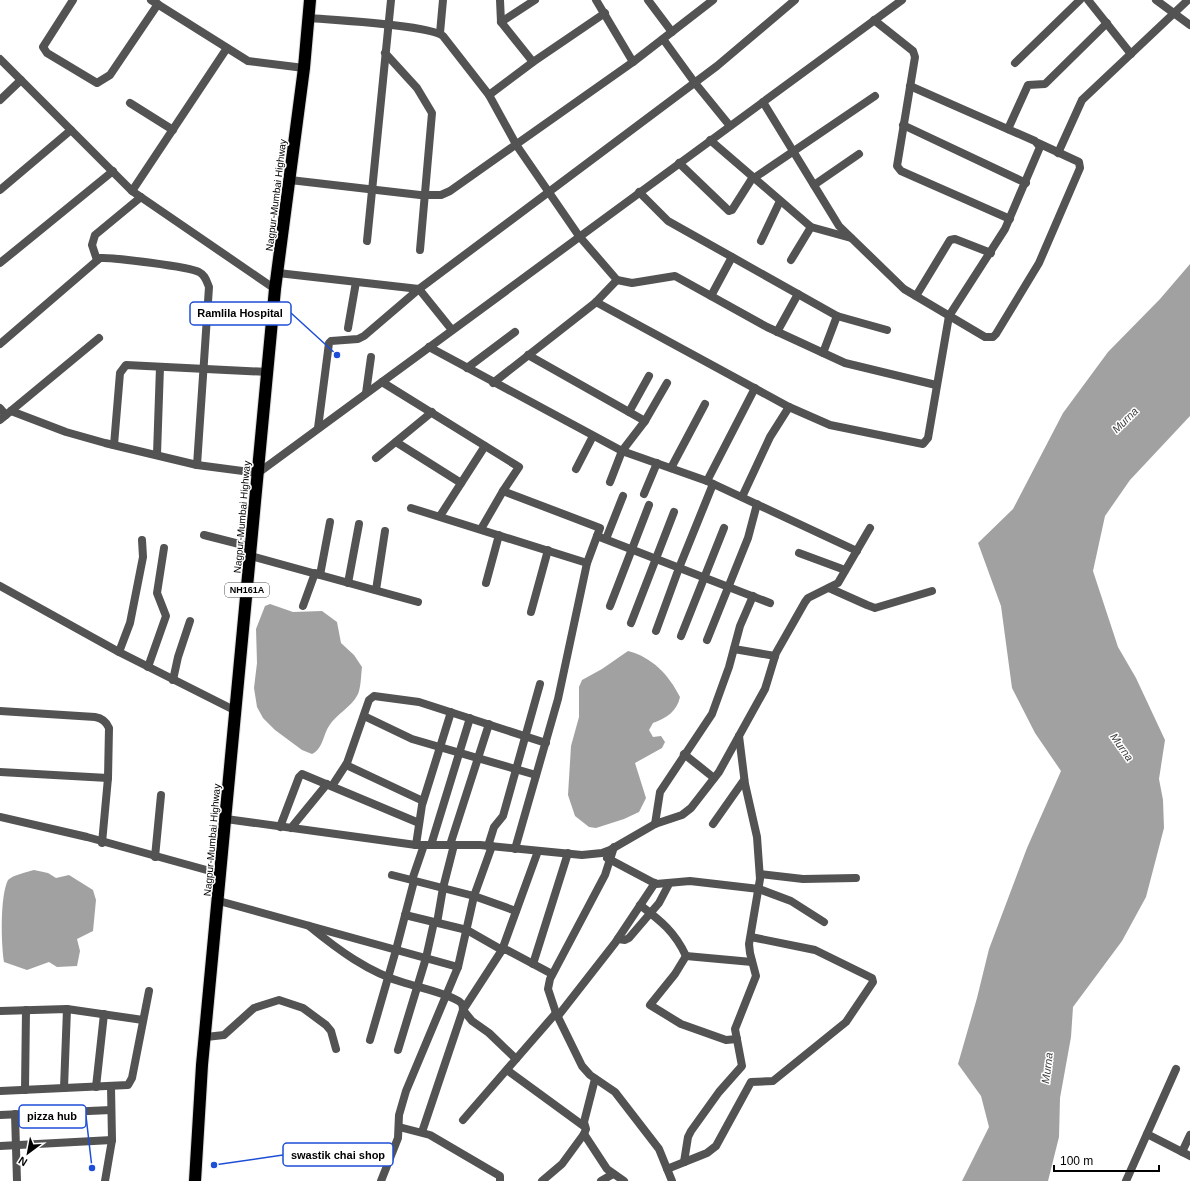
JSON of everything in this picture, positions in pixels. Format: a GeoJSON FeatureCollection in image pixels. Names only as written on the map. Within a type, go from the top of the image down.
{"type":"FeatureCollection","features":[{"type":"Feature","properties":{"kind":"highway","name":"Nagpur-Mumbai Highway"},"geometry":{"type":"LineString","coordinates":[[195,1181],[202,1065],[219,901],[275,289],[304,68],[310,0]]}},
{"type":"Feature","properties":{"kind":"street"},"geometry":{"type":"LineString","coordinates":[[73,0],[43,47],[47,53],[97,82],[110,75],[154,2],[226,48],[254,62],[304,68]]}},
{"type":"Feature","properties":{"kind":"street"},"geometry":{"type":"LineString","coordinates":[[367,241],[391,0]]}},
{"type":"Feature","properties":{"kind":"street"},"geometry":{"type":"LineString","coordinates":[[440,33],[443,0]]}},
{"type":"Feature","properties":{"kind":"street"},"geometry":{"type":"LineString","coordinates":[[500,0],[501,22],[533,62]]}},
{"type":"Feature","properties":{"kind":"street"},"geometry":{"type":"LineString","coordinates":[[501,22],[535,0]]}},
{"type":"Feature","properties":{"kind":"street"},"geometry":{"type":"LineString","coordinates":[[596,0],[633,62]]}},
{"type":"Feature","properties":{"kind":"street"},"geometry":{"type":"LineString","coordinates":[[648,0],[672,32]]}},
{"type":"Feature","properties":{"kind":"street"},"geometry":{"type":"LineString","coordinates":[[290,180],[371,190],[424,194],[441,195],[450,192],[517,146],[633,62],[713,0]]}},
{"type":"Feature","properties":{"kind":"street"},"geometry":{"type":"LineString","coordinates":[[318,428],[330,342],[333,340],[362,338],[419,289],[548,191],[695,83],[795,0]]}},
{"type":"Feature","properties":{"kind":"street"},"geometry":{"type":"LineString","coordinates":[[0,408],[6,416],[114,445],[197,464],[258,473],[902,0]]}},
{"type":"Feature","properties":{"kind":"street"},"geometry":{"type":"LineString","coordinates":[[1015,63],[1080,0]]}},
{"type":"Feature","properties":{"kind":"street"},"geometry":{"type":"LineString","coordinates":[[1088,0],[1131,54]]}},
{"type":"Feature","properties":{"kind":"street"},"geometry":{"type":"LineString","coordinates":[[1156,0],[1190,25]]}},
{"type":"Feature","properties":{"kind":"street"},"geometry":{"type":"LineString","coordinates":[[1058,153],[1082,100],[1188,0]]}},
{"type":"Feature","properties":{"kind":"street"},"geometry":{"type":"LineString","coordinates":[[489,95],[533,62],[605,13]]}},
{"type":"Feature","properties":{"kind":"street"},"geometry":{"type":"LineString","coordinates":[[309,18],[388,25],[440,33],[489,95],[517,146],[579,236],[617,280],[632,283],[672,275],[777,332],[849,365],[936,385]]}},
{"type":"Feature","properties":{"kind":"street"},"geometry":{"type":"LineString","coordinates":[[874,20],[914,54],[910,86],[896,163],[899,169],[1010,219]]}},
{"type":"Feature","properties":{"kind":"street"},"geometry":{"type":"LineString","coordinates":[[1008,129],[1028,85],[1045,84],[1107,23]]}},
{"type":"Feature","properties":{"kind":"street"},"geometry":{"type":"LineString","coordinates":[[662,39],[730,126]]}},
{"type":"Feature","properties":{"kind":"street"},"geometry":{"type":"LineString","coordinates":[[132,191],[174,130],[226,48]]}},
{"type":"Feature","properties":{"kind":"street"},"geometry":{"type":"LineString","coordinates":[[385,53],[413,84],[432,113],[420,250]]}},
{"type":"Feature","properties":{"kind":"street"},"geometry":{"type":"LineString","coordinates":[[0,59],[132,191],[275,289]]}},
{"type":"Feature","properties":{"kind":"street"},"geometry":{"type":"LineString","coordinates":[[0,100],[21,80]]}},
{"type":"Feature","properties":{"kind":"street"},"geometry":{"type":"LineString","coordinates":[[763,102],[838,224],[902,287],[985,337],[993,337],[1039,263],[1080,168],[1079,162],[910,86]]}},
{"type":"Feature","properties":{"kind":"street"},"geometry":{"type":"LineString","coordinates":[[679,163],[729,211],[732,210],[754,177],[875,96]]}},
{"type":"Feature","properties":{"kind":"street"},"geometry":{"type":"LineString","coordinates":[[130,103],[174,130]]}},
{"type":"Feature","properties":{"kind":"street"},"geometry":{"type":"LineString","coordinates":[[903,125],[1026,183]]}},
{"type":"Feature","properties":{"kind":"street"},"geometry":{"type":"LineString","coordinates":[[0,190],[72,130]]}},
{"type":"Feature","properties":{"kind":"street"},"geometry":{"type":"LineString","coordinates":[[710,140],[811,227],[852,238]]}},
{"type":"Feature","properties":{"kind":"street"},"geometry":{"type":"LineString","coordinates":[[596,302],[789,407],[833,426],[919,444],[926,441],[949,316],[1010,219],[1040,150],[1038,143]]}},
{"type":"Feature","properties":{"kind":"street"},"geometry":{"type":"LineString","coordinates":[[814,185],[860,154]]}},
{"type":"Feature","properties":{"kind":"street"},"geometry":{"type":"LineString","coordinates":[[0,263],[113,171]]}},
{"type":"Feature","properties":{"kind":"street"},"geometry":{"type":"LineString","coordinates":[[639,192],[668,221],[836,316],[887,330]]}},
{"type":"Feature","properties":{"kind":"street"},"geometry":{"type":"LineString","coordinates":[[97,260],[92,245],[95,235],[141,197]]}},
{"type":"Feature","properties":{"kind":"street"},"geometry":{"type":"LineString","coordinates":[[761,241],[780,200]]}},
{"type":"Feature","properties":{"kind":"street"},"geometry":{"type":"LineString","coordinates":[[791,260],[811,227]]}},
{"type":"Feature","properties":{"kind":"street"},"geometry":{"type":"LineString","coordinates":[[916,296],[950,240],[955,239],[990,253]]}},
{"type":"Feature","properties":{"kind":"street"},"geometry":{"type":"LineString","coordinates":[[711,296],[732,257]]}},
{"type":"Feature","properties":{"kind":"street"},"geometry":{"type":"LineString","coordinates":[[0,344],[97,260],[104,258],[160,264],[198,271],[205,276],[209,286],[203,368],[203,395],[197,464]]}},
{"type":"Feature","properties":{"kind":"street"},"geometry":{"type":"LineString","coordinates":[[278,273],[419,289],[452,330]]}},
{"type":"Feature","properties":{"kind":"street"},"geometry":{"type":"LineString","coordinates":[[494,382],[596,302],[617,280]]}},
{"type":"Feature","properties":{"kind":"street"},"geometry":{"type":"LineString","coordinates":[[348,328],[356,282]]}},
{"type":"Feature","properties":{"kind":"street"},"geometry":{"type":"LineString","coordinates":[[777,332],[798,294]]}},
{"type":"Feature","properties":{"kind":"street"},"geometry":{"type":"LineString","coordinates":[[823,354],[836,316]]}},
{"type":"Feature","properties":{"kind":"street"},"geometry":{"type":"LineString","coordinates":[[467,368],[514,332]]}},
{"type":"Feature","properties":{"kind":"street"},"geometry":{"type":"LineString","coordinates":[[6,416],[99,338]]}},
{"type":"Feature","properties":{"kind":"street"},"geometry":{"type":"LineString","coordinates":[[429,347],[622,452],[710,482],[857,551]]}},
{"type":"Feature","properties":{"kind":"street"},"geometry":{"type":"LineString","coordinates":[[528,355],[645,421]]}},
{"type":"Feature","properties":{"kind":"street"},"geometry":{"type":"LineString","coordinates":[[366,393],[371,357]]}},
{"type":"Feature","properties":{"kind":"street"},"geometry":{"type":"LineString","coordinates":[[114,445],[119,378],[122,369],[126,365],[268,372]]}},
{"type":"Feature","properties":{"kind":"street"},"geometry":{"type":"LineString","coordinates":[[157,454],[160,367]]}},
{"type":"Feature","properties":{"kind":"street"},"geometry":{"type":"LineString","coordinates":[[629,412],[649,376]]}},
{"type":"Feature","properties":{"kind":"street"},"geometry":{"type":"LineString","coordinates":[[382,382],[519,467],[481,529]]}},
{"type":"Feature","properties":{"kind":"street"},"geometry":{"type":"LineString","coordinates":[[610,482],[622,452],[645,421],[668,383]]}},
{"type":"Feature","properties":{"kind":"street"},"geometry":{"type":"LineString","coordinates":[[656,631],[710,482],[755,388]]}},
{"type":"Feature","properties":{"kind":"street"},"geometry":{"type":"LineString","coordinates":[[671,468],[705,404]]}},
{"type":"Feature","properties":{"kind":"street"},"geometry":{"type":"LineString","coordinates":[[742,497],[770,437],[789,407]]}},
{"type":"Feature","properties":{"kind":"street"},"geometry":{"type":"LineString","coordinates":[[376,458],[432,412]]}},
{"type":"Feature","properties":{"kind":"street"},"geometry":{"type":"LineString","coordinates":[[576,469],[594,436]]}},
{"type":"Feature","properties":{"kind":"street"},"geometry":{"type":"LineString","coordinates":[[396,442],[461,483]]}},
{"type":"Feature","properties":{"kind":"street"},"geometry":{"type":"LineString","coordinates":[[440,516],[485,446]]}},
{"type":"Feature","properties":{"kind":"street"},"geometry":{"type":"LineString","coordinates":[[644,494],[657,463]]}},
{"type":"Feature","properties":{"kind":"street"},"geometry":{"type":"LineString","coordinates":[[503,491],[600,528],[588,563],[558,699],[515,849]]}},
{"type":"Feature","properties":{"kind":"street"},"geometry":{"type":"LineString","coordinates":[[606,539],[623,496]]}},
{"type":"Feature","properties":{"kind":"street"},"geometry":{"type":"LineString","coordinates":[[707,640],[748,538],[757,504]]}},
{"type":"Feature","properties":{"kind":"street"},"geometry":{"type":"LineString","coordinates":[[610,606],[649,505]]}},
{"type":"Feature","properties":{"kind":"street"},"geometry":{"type":"LineString","coordinates":[[411,508],[588,563]]}},
{"type":"Feature","properties":{"kind":"street"},"geometry":{"type":"LineString","coordinates":[[631,623],[674,512]]}},
{"type":"Feature","properties":{"kind":"street"},"geometry":{"type":"LineString","coordinates":[[303,606],[318,574],[330,522]]}},
{"type":"Feature","properties":{"kind":"street"},"geometry":{"type":"LineString","coordinates":[[348,583],[359,524]]}},
{"type":"Feature","properties":{"kind":"street"},"geometry":{"type":"LineString","coordinates":[[681,636],[724,528]]}},
{"type":"Feature","properties":{"kind":"street"},"geometry":{"type":"LineString","coordinates":[[226,819],[424,845],[490,846],[582,855],[598,854],[614,847],[655,824],[687,812],[714,778],[739,736],[764,689],[775,656],[806,600],[838,583],[870,528]]}},
{"type":"Feature","properties":{"kind":"street"},"geometry":{"type":"LineString","coordinates":[[376,590],[385,531]]}},
{"type":"Feature","properties":{"kind":"street"},"geometry":{"type":"LineString","coordinates":[[204,534],[318,574],[418,602]]}},
{"type":"Feature","properties":{"kind":"street"},"geometry":{"type":"LineString","coordinates":[[486,583],[499,535]]}},
{"type":"Feature","properties":{"kind":"street"},"geometry":{"type":"LineString","coordinates":[[597,536],[770,603]]}},
{"type":"Feature","properties":{"kind":"street"},"geometry":{"type":"LineString","coordinates":[[119,652],[130,623],[143,557],[142,540]]}},
{"type":"Feature","properties":{"kind":"street"},"geometry":{"type":"LineString","coordinates":[[148,667],[166,616],[156,590],[164,548]]}},
{"type":"Feature","properties":{"kind":"street"},"geometry":{"type":"LineString","coordinates":[[531,612],[548,550]]}},
{"type":"Feature","properties":{"kind":"street"},"geometry":{"type":"LineString","coordinates":[[799,552],[845,570]]}},
{"type":"Feature","properties":{"kind":"street"},"geometry":{"type":"LineString","coordinates":[[0,586],[119,652],[236,711]]}},
{"type":"Feature","properties":{"kind":"street"},"geometry":{"type":"LineString","coordinates":[[830,588],[875,608],[932,591]]}},
{"type":"Feature","properties":{"kind":"street"},"geometry":{"type":"LineString","coordinates":[[655,824],[660,792],[712,714],[734,649],[739,629],[753,596]]}},
{"type":"Feature","properties":{"kind":"street"},"geometry":{"type":"LineString","coordinates":[[173,680],[178,657],[190,621]]}},
{"type":"Feature","properties":{"kind":"street"},"geometry":{"type":"LineString","coordinates":[[734,649],[775,656]]}},
{"type":"Feature","properties":{"kind":"street"},"geometry":{"type":"LineString","coordinates":[[381,1181],[398,1138],[400,1113],[406,1090],[458,967],[474,896],[490,846],[494,827],[503,816],[540,684]]}},
{"type":"Feature","properties":{"kind":"street"},"geometry":{"type":"LineString","coordinates":[[291,828],[346,765],[370,698],[374,696],[415,701],[546,743]]}},
{"type":"Feature","properties":{"kind":"street"},"geometry":{"type":"LineString","coordinates":[[0,711],[95,717],[104,721],[109,728],[108,778],[102,843]]}},
{"type":"Feature","properties":{"kind":"street"},"geometry":{"type":"LineString","coordinates":[[424,845],[419,823],[423,801],[451,712]]}},
{"type":"Feature","properties":{"kind":"street"},"geometry":{"type":"LineString","coordinates":[[364,716],[412,739],[515,771],[536,776]]}},
{"type":"Feature","properties":{"kind":"street"},"geometry":{"type":"LineString","coordinates":[[370,1040],[396,950],[413,880],[424,845],[459,753],[470,718]]}},
{"type":"Feature","properties":{"kind":"street"},"geometry":{"type":"LineString","coordinates":[[398,1050],[418,987],[436,922],[452,845],[489,724]]}},
{"type":"Feature","properties":{"kind":"street"},"geometry":{"type":"LineString","coordinates":[[684,1162],[688,1137],[691,1130],[719,1092],[741,1068],[742,1062],[735,1028],[756,976],[749,948],[759,889],[760,874],[757,837],[744,780],[739,736]]}},
{"type":"Feature","properties":{"kind":"street"},"geometry":{"type":"LineString","coordinates":[[684,754],[714,778]]}},
{"type":"Feature","properties":{"kind":"street"},"geometry":{"type":"LineString","coordinates":[[346,765],[423,801]]}},
{"type":"Feature","properties":{"kind":"street"},"geometry":{"type":"LineString","coordinates":[[0,772],[108,778]]}},
{"type":"Feature","properties":{"kind":"street"},"geometry":{"type":"LineString","coordinates":[[280,826],[300,776],[304,774],[419,823]]}},
{"type":"Feature","properties":{"kind":"street"},"geometry":{"type":"LineString","coordinates":[[713,824],[744,780]]}},
{"type":"Feature","properties":{"kind":"street"},"geometry":{"type":"LineString","coordinates":[[155,857],[161,795]]}},
{"type":"Feature","properties":{"kind":"street"},"geometry":{"type":"LineString","coordinates":[[0,817],[86,837],[102,843],[221,874]]}},
{"type":"Feature","properties":{"kind":"street"},"geometry":{"type":"LineString","coordinates":[[614,847],[604,875],[548,982],[548,989],[557,1015],[586,1073],[615,1092],[659,1149],[672,1181]]}},
{"type":"Feature","properties":{"kind":"street"},"geometry":{"type":"LineString","coordinates":[[422,1132],[463,1010],[502,950],[538,851]]}},
{"type":"Feature","properties":{"kind":"street"},"geometry":{"type":"LineString","coordinates":[[533,964],[568,853]]}},
{"type":"Feature","properties":{"kind":"street"},"geometry":{"type":"LineString","coordinates":[[598,854],[654,884],[669,884],[690,881],[759,889],[787,899],[824,922]]}},
{"type":"Feature","properties":{"kind":"street"},"geometry":{"type":"LineString","coordinates":[[760,874],[803,879],[856,878]]}},
{"type":"Feature","properties":{"kind":"street"},"geometry":{"type":"LineString","coordinates":[[392,875],[474,896],[516,911]]}},
{"type":"Feature","properties":{"kind":"street"},"geometry":{"type":"LineString","coordinates":[[463,1120],[557,1015],[618,939],[654,884]]}},
{"type":"Feature","properties":{"kind":"street"},"geometry":{"type":"LineString","coordinates":[[618,939],[625,940],[629,938],[661,901],[669,884]]}},
{"type":"Feature","properties":{"kind":"street"},"geometry":{"type":"LineString","coordinates":[[219,901],[458,967]]}},
{"type":"Feature","properties":{"kind":"street"},"geometry":{"type":"LineString","coordinates":[[640,905],[668,927],[679,940],[686,956]]}},
{"type":"Feature","properties":{"kind":"street"},"geometry":{"type":"LineString","coordinates":[[405,915],[466,930],[502,950],[507,950],[552,974]]}},
{"type":"Feature","properties":{"kind":"street"},"geometry":{"type":"LineString","coordinates":[[309,926],[334,947],[388,978],[446,996],[462,1003],[463,1010],[472,1021],[489,1033],[516,1059]]}},
{"type":"Feature","properties":{"kind":"street"},"geometry":{"type":"LineString","coordinates":[[667,1169],[707,1153],[716,1146],[751,1082],[773,1081],[846,1022],[873,982],[872,978],[819,951],[750,937]]}},
{"type":"Feature","properties":{"kind":"street"},"geometry":{"type":"LineString","coordinates":[[686,956],[752,962]]}},
{"type":"Feature","properties":{"kind":"street"},"geometry":{"type":"LineString","coordinates":[[686,956],[675,974],[650,1003],[651,1007],[681,1024],[726,1040],[737,1039]]}},
{"type":"Feature","properties":{"kind":"street"},"geometry":{"type":"LineString","coordinates":[[0,1091],[125,1086],[130,1082],[149,991]]}},
{"type":"Feature","properties":{"kind":"street"},"geometry":{"type":"LineString","coordinates":[[206,1037],[224,1034],[254,1008],[279,1000],[303,1008],[326,1025],[331,1031],[336,1049]]}},
{"type":"Feature","properties":{"kind":"street"},"geometry":{"type":"LineString","coordinates":[[0,1011],[67,1009],[143,1020]]}},
{"type":"Feature","properties":{"kind":"street"},"geometry":{"type":"LineString","coordinates":[[64,1088],[67,1009]]}},
{"type":"Feature","properties":{"kind":"street"},"geometry":{"type":"LineString","coordinates":[[25,1090],[26,1010]]}},
{"type":"Feature","properties":{"kind":"street"},"geometry":{"type":"LineString","coordinates":[[96,1087],[104,1014]]}},
{"type":"Feature","properties":{"kind":"street"},"geometry":{"type":"LineString","coordinates":[[1126,1181],[1176,1069]]}},
{"type":"Feature","properties":{"kind":"street"},"geometry":{"type":"LineString","coordinates":[[507,1070],[585,1131],[607,1169],[612,1174],[624,1181]]}},
{"type":"Feature","properties":{"kind":"street"},"geometry":{"type":"LineString","coordinates":[[542,1181],[562,1164],[585,1131],[584,1122],[595,1079]]}},
{"type":"Feature","properties":{"kind":"street"},"geometry":{"type":"LineString","coordinates":[[105,1181],[112,1140],[111,1087]]}},
{"type":"Feature","properties":{"kind":"street"},"geometry":{"type":"LineString","coordinates":[[0,1115],[112,1110]]}},
{"type":"Feature","properties":{"kind":"street"},"geometry":{"type":"LineString","coordinates":[[13,1181],[17,1181],[15,1114]]}},
{"type":"Feature","properties":{"kind":"street"},"geometry":{"type":"LineString","coordinates":[[399,1126],[430,1135],[500,1176],[500,1181]]}},
{"type":"Feature","properties":{"kind":"street"},"geometry":{"type":"LineString","coordinates":[[1147,1134],[1190,1156]]}},
{"type":"Feature","properties":{"kind":"street"},"geometry":{"type":"LineString","coordinates":[[1182,1152],[1190,1135]]}},
{"type":"Feature","properties":{"kind":"street"},"geometry":{"type":"LineString","coordinates":[[0,1146],[112,1140]]}},
{"type":"Feature","properties":{"kind":"street"},"geometry":{"type":"LineString","coordinates":[[601,1181],[612,1174]]}},
{"type":"Feature","properties":{"kind":"water","name":"Murna"},"geometry":{"type":"Polygon","coordinates":[[[1190,264],[1190,416],[1130,480],[1105,516],[1093,571],[1118,647],[1136,678],[1165,740],[1159,779],[1163,800],[1164,828],[1146,897],[1122,941],[1073,1007],[1071,1037],[1060,1098],[1059,1137],[1048,1181],[962,1181],[989,1127],[981,1096],[958,1064],[989,949],[1027,848],[1061,771],[1035,733],[1012,688],[1001,606],[978,543],[1013,509],[1063,413],[1108,352],[1160,299],[1190,264]]]}},
{"type":"Feature","properties":{"kind":"water"},"geometry":{"type":"Polygon","coordinates":[[[270,604],[293,612],[322,611],[337,622],[341,643],[354,655],[362,667],[358,694],[352,703],[332,722],[321,745],[316,752],[312,754],[302,750],[275,730],[263,718],[257,707],[254,688],[257,663],[256,629],[265,606],[270,604]]]}},
{"type":"Feature","properties":{"kind":"water"},"geometry":{"type":"Polygon","coordinates":[[[628,651],[652,662],[665,674],[671,681],[680,697],[679,702],[671,713],[663,719],[653,723],[649,730],[653,737],[661,736],[665,742],[662,748],[635,763],[646,798],[639,812],[624,819],[596,828],[589,827],[575,816],[568,795],[571,746],[579,717],[579,687],[582,680],[602,669],[628,651]]]}},
{"type":"Feature","properties":{"kind":"water"},"geometry":{"type":"Polygon","coordinates":[[[34,870],[48,873],[56,878],[69,875],[93,890],[96,900],[93,931],[77,939],[80,951],[77,966],[57,967],[49,962],[27,970],[4,962],[2,943],[2,908],[5,887],[10,878],[34,870]]]}},
{"type":"Feature","properties":{"kind":"place","name":"Ramlila Hospital"},"geometry":{"type":"Point","coordinates":[337,355]}},
{"type":"Feature","properties":{"kind":"place","name":"swastik chai shop"},"geometry":{"type":"Point","coordinates":[214,1165]}},
{"type":"Feature","properties":{"kind":"place","name":"pizza hub"},"geometry":{"type":"Point","coordinates":[92,1168]}}]}
